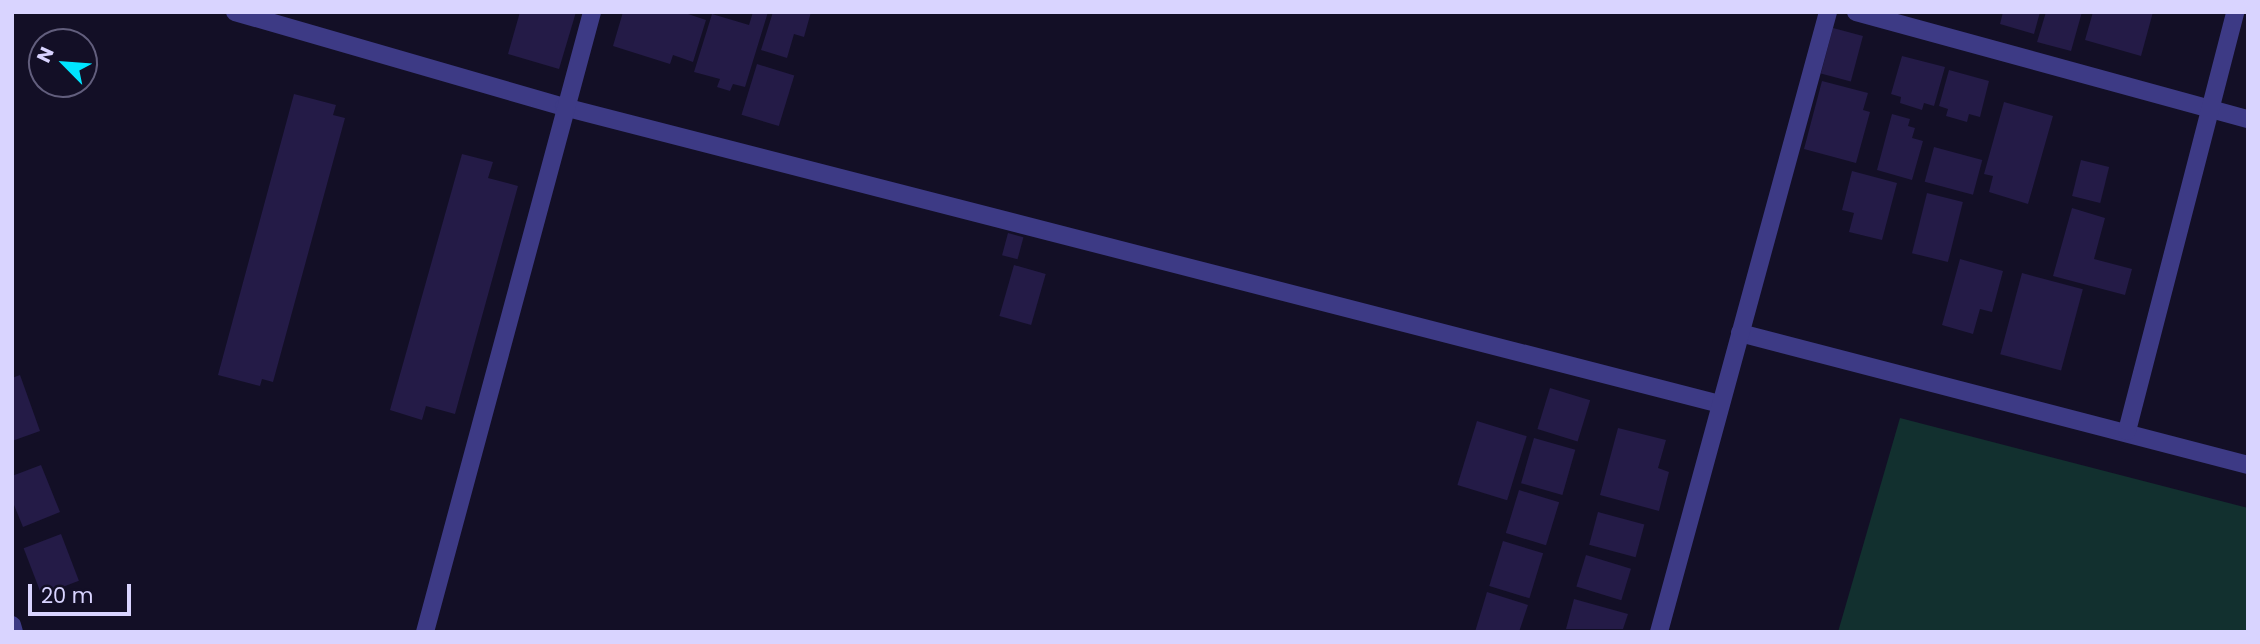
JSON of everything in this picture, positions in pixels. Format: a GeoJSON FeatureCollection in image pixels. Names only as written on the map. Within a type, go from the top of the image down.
{"type":"FeatureCollection","features":[{"type":"Feature","properties":{"kind":"street"},"geometry":{"type":"LineString","coordinates":[[235,12],[564,107],[1720,404]]}},
{"type":"Feature","properties":{"kind":"street"},"geometry":{"type":"LineString","coordinates":[[425,632],[564,107],[592,12]]}},
{"type":"Feature","properties":{"kind":"street"},"geometry":{"type":"LineString","coordinates":[[1659,632],[1828,12]]}},
{"type":"Feature","properties":{"kind":"street"},"geometry":{"type":"LineString","coordinates":[[1856,12],[2248,119]]}},
{"type":"Feature","properties":{"kind":"street"},"geometry":{"type":"LineString","coordinates":[[2127,431],[2235,12]]}},
{"type":"Feature","properties":{"kind":"street"},"geometry":{"type":"LineString","coordinates":[[1740,333],[2248,464]]}},
{"type":"Feature","properties":{"kind":"street"},"geometry":{"type":"LineString","coordinates":[[12,625],[14,632]]}},
{"type":"Feature","properties":{"kind":"green space"},"geometry":{"type":"Polygon","coordinates":[[[1900,418],[2248,508],[2248,632],[1838,632],[1900,418]]]}},
{"type":"Feature","properties":{"kind":"building"},"geometry":{"type":"Polygon","coordinates":[[[520,12],[576,12],[559,69],[508,54],[520,12]]]}},
{"type":"Feature","properties":{"kind":"building"},"geometry":{"type":"Polygon","coordinates":[[[623,12],[682,12],[706,20],[693,62],[673,55],[670,64],[613,46],[623,12]]]}},
{"type":"Feature","properties":{"kind":"building"},"geometry":{"type":"Polygon","coordinates":[[[753,12],[768,12],[745,87],[733,84],[730,91],[717,87],[720,79],[694,72],[712,14],[749,25],[753,12]]]}},
{"type":"Feature","properties":{"kind":"building"},"geometry":{"type":"Polygon","coordinates":[[[773,12],[811,12],[804,37],[794,34],[787,58],[761,50],[773,12]]]}},
{"type":"Feature","properties":{"kind":"building"},"geometry":{"type":"Polygon","coordinates":[[[2003,12],[2040,12],[2034,34],[2000,24],[2003,12]]]}},
{"type":"Feature","properties":{"kind":"building"},"geometry":{"type":"Polygon","coordinates":[[[2046,12],[2082,12],[2071,51],[2037,42],[2046,12]]]}},
{"type":"Feature","properties":{"kind":"building"},"geometry":{"type":"Polygon","coordinates":[[[2093,12],[2153,12],[2141,56],[2085,40],[2093,12]]]}},
{"type":"Feature","properties":{"kind":"building"},"geometry":{"type":"Polygon","coordinates":[[[1833,28],[1863,36],[1851,81],[1821,73],[1833,28]]]}},
{"type":"Feature","properties":{"kind":"building"},"geometry":{"type":"Polygon","coordinates":[[[1902,56],[1945,67],[1934,106],[1924,103],[1922,110],[1900,103],[1901,97],[1891,94],[1902,56]]]}},
{"type":"Feature","properties":{"kind":"building"},"geometry":{"type":"Polygon","coordinates":[[[757,64],[794,75],[779,126],[742,115],[757,64]]]}},
{"type":"Feature","properties":{"kind":"building"},"geometry":{"type":"Polygon","coordinates":[[[1949,70],[1989,81],[1980,117],[1969,114],[1967,122],[1946,116],[1948,109],[1939,106],[1949,70]]]}},
{"type":"Feature","properties":{"kind":"building"},"geometry":{"type":"Polygon","coordinates":[[[1822,81],[1868,93],[1863,110],[1870,112],[1856,163],[1804,149],[1822,81]]]}},
{"type":"Feature","properties":{"kind":"building"},"geometry":{"type":"Polygon","coordinates":[[[294,94],[336,105],[333,115],[345,118],[273,382],[262,379],[260,386],[218,375],[294,94]]]}},
{"type":"Feature","properties":{"kind":"building"},"geometry":{"type":"Polygon","coordinates":[[[2004,102],[2053,116],[2028,204],[1989,192],[1993,176],[1984,174],[2004,102]]]}},
{"type":"Feature","properties":{"kind":"building"},"geometry":{"type":"Polygon","coordinates":[[[1892,114],[1910,119],[1908,126],[1915,128],[1912,138],[1923,141],[1912,180],[1877,170],[1892,114]]]}},
{"type":"Feature","properties":{"kind":"building"},"geometry":{"type":"Polygon","coordinates":[[[1934,147],[1982,160],[1973,195],[1925,182],[1934,147]]]}},
{"type":"Feature","properties":{"kind":"building"},"geometry":{"type":"Polygon","coordinates":[[[462,154],[493,162],[488,178],[518,186],[455,414],[426,406],[422,420],[390,410],[462,154]]]}},
{"type":"Feature","properties":{"kind":"building"},"geometry":{"type":"Polygon","coordinates":[[[2081,160],[2109,167],[2100,203],[2072,196],[2081,160]]]}},
{"type":"Feature","properties":{"kind":"building"},"geometry":{"type":"Polygon","coordinates":[[[1852,171],[1897,183],[1882,240],[1849,232],[1854,213],[1842,210],[1852,171]]]}},
{"type":"Feature","properties":{"kind":"building"},"geometry":{"type":"Polygon","coordinates":[[[1927,193],[1963,202],[1948,262],[1912,253],[1927,193]]]}},
{"type":"Feature","properties":{"kind":"building"},"geometry":{"type":"Polygon","coordinates":[[[2072,208],[2105,218],[2094,259],[2132,269],[2125,295],[2053,276],[2072,208]]]}},
{"type":"Feature","properties":{"kind":"building"},"geometry":{"type":"Polygon","coordinates":[[[1008,233],[1023,237],[1018,259],[1002,255],[1008,233]]]}},
{"type":"Feature","properties":{"kind":"building"},"geometry":{"type":"Polygon","coordinates":[[[1960,259],[2003,271],[1992,312],[1980,309],[1973,334],[1942,325],[1960,259]]]}},
{"type":"Feature","properties":{"kind":"building"},"geometry":{"type":"Polygon","coordinates":[[[1014,265],[1046,274],[1031,325],[999,316],[1014,265]]]}},
{"type":"Feature","properties":{"kind":"building"},"geometry":{"type":"Polygon","coordinates":[[[2022,273],[2083,289],[2061,370],[2000,354],[2022,273]]]}},
{"type":"Feature","properties":{"kind":"building"},"geometry":{"type":"Polygon","coordinates":[[[20,375],[40,431],[12,441],[12,378],[20,375]]]}},
{"type":"Feature","properties":{"kind":"building"},"geometry":{"type":"Polygon","coordinates":[[[1550,388],[1590,400],[1578,441],[1537,429],[1550,388]]]}},
{"type":"Feature","properties":{"kind":"building"},"geometry":{"type":"Polygon","coordinates":[[[1477,421],[1527,436],[1507,500],[1457,485],[1477,421]]]}},
{"type":"Feature","properties":{"kind":"building"},"geometry":{"type":"Polygon","coordinates":[[[1618,428],[1666,440],[1658,468],[1669,472],[1659,511],[1600,495],[1618,428]]]}},
{"type":"Feature","properties":{"kind":"building"},"geometry":{"type":"Polygon","coordinates":[[[1534,438],[1575,450],[1562,495],[1521,483],[1534,438]]]}},
{"type":"Feature","properties":{"kind":"building"},"geometry":{"type":"Polygon","coordinates":[[[41,465],[60,512],[23,527],[12,500],[12,476],[41,465]]]}},
{"type":"Feature","properties":{"kind":"building"},"geometry":{"type":"Polygon","coordinates":[[[1519,490],[1559,502],[1546,545],[1506,533],[1519,490]]]}},
{"type":"Feature","properties":{"kind":"building"},"geometry":{"type":"Polygon","coordinates":[[[1598,512],[1644,524],[1636,557],[1589,545],[1598,512]]]}},
{"type":"Feature","properties":{"kind":"building"},"geometry":{"type":"Polygon","coordinates":[[[61,534],[79,581],[42,595],[24,548],[61,534]]]}},
{"type":"Feature","properties":{"kind":"building"},"geometry":{"type":"Polygon","coordinates":[[[1503,541],[1543,553],[1529,598],[1489,586],[1503,541]]]}},
{"type":"Feature","properties":{"kind":"building"},"geometry":{"type":"Polygon","coordinates":[[[1586,555],[1631,569],[1621,600],[1576,587],[1586,555]]]}},
{"type":"Feature","properties":{"kind":"building"},"geometry":{"type":"Polygon","coordinates":[[[1487,592],[1528,605],[1519,632],[1475,632],[1487,592]]]}},
{"type":"Feature","properties":{"kind":"building"},"geometry":{"type":"Polygon","coordinates":[[[1574,599],[1628,614],[1623,629],[1566,629],[1574,599]]]}}]}
